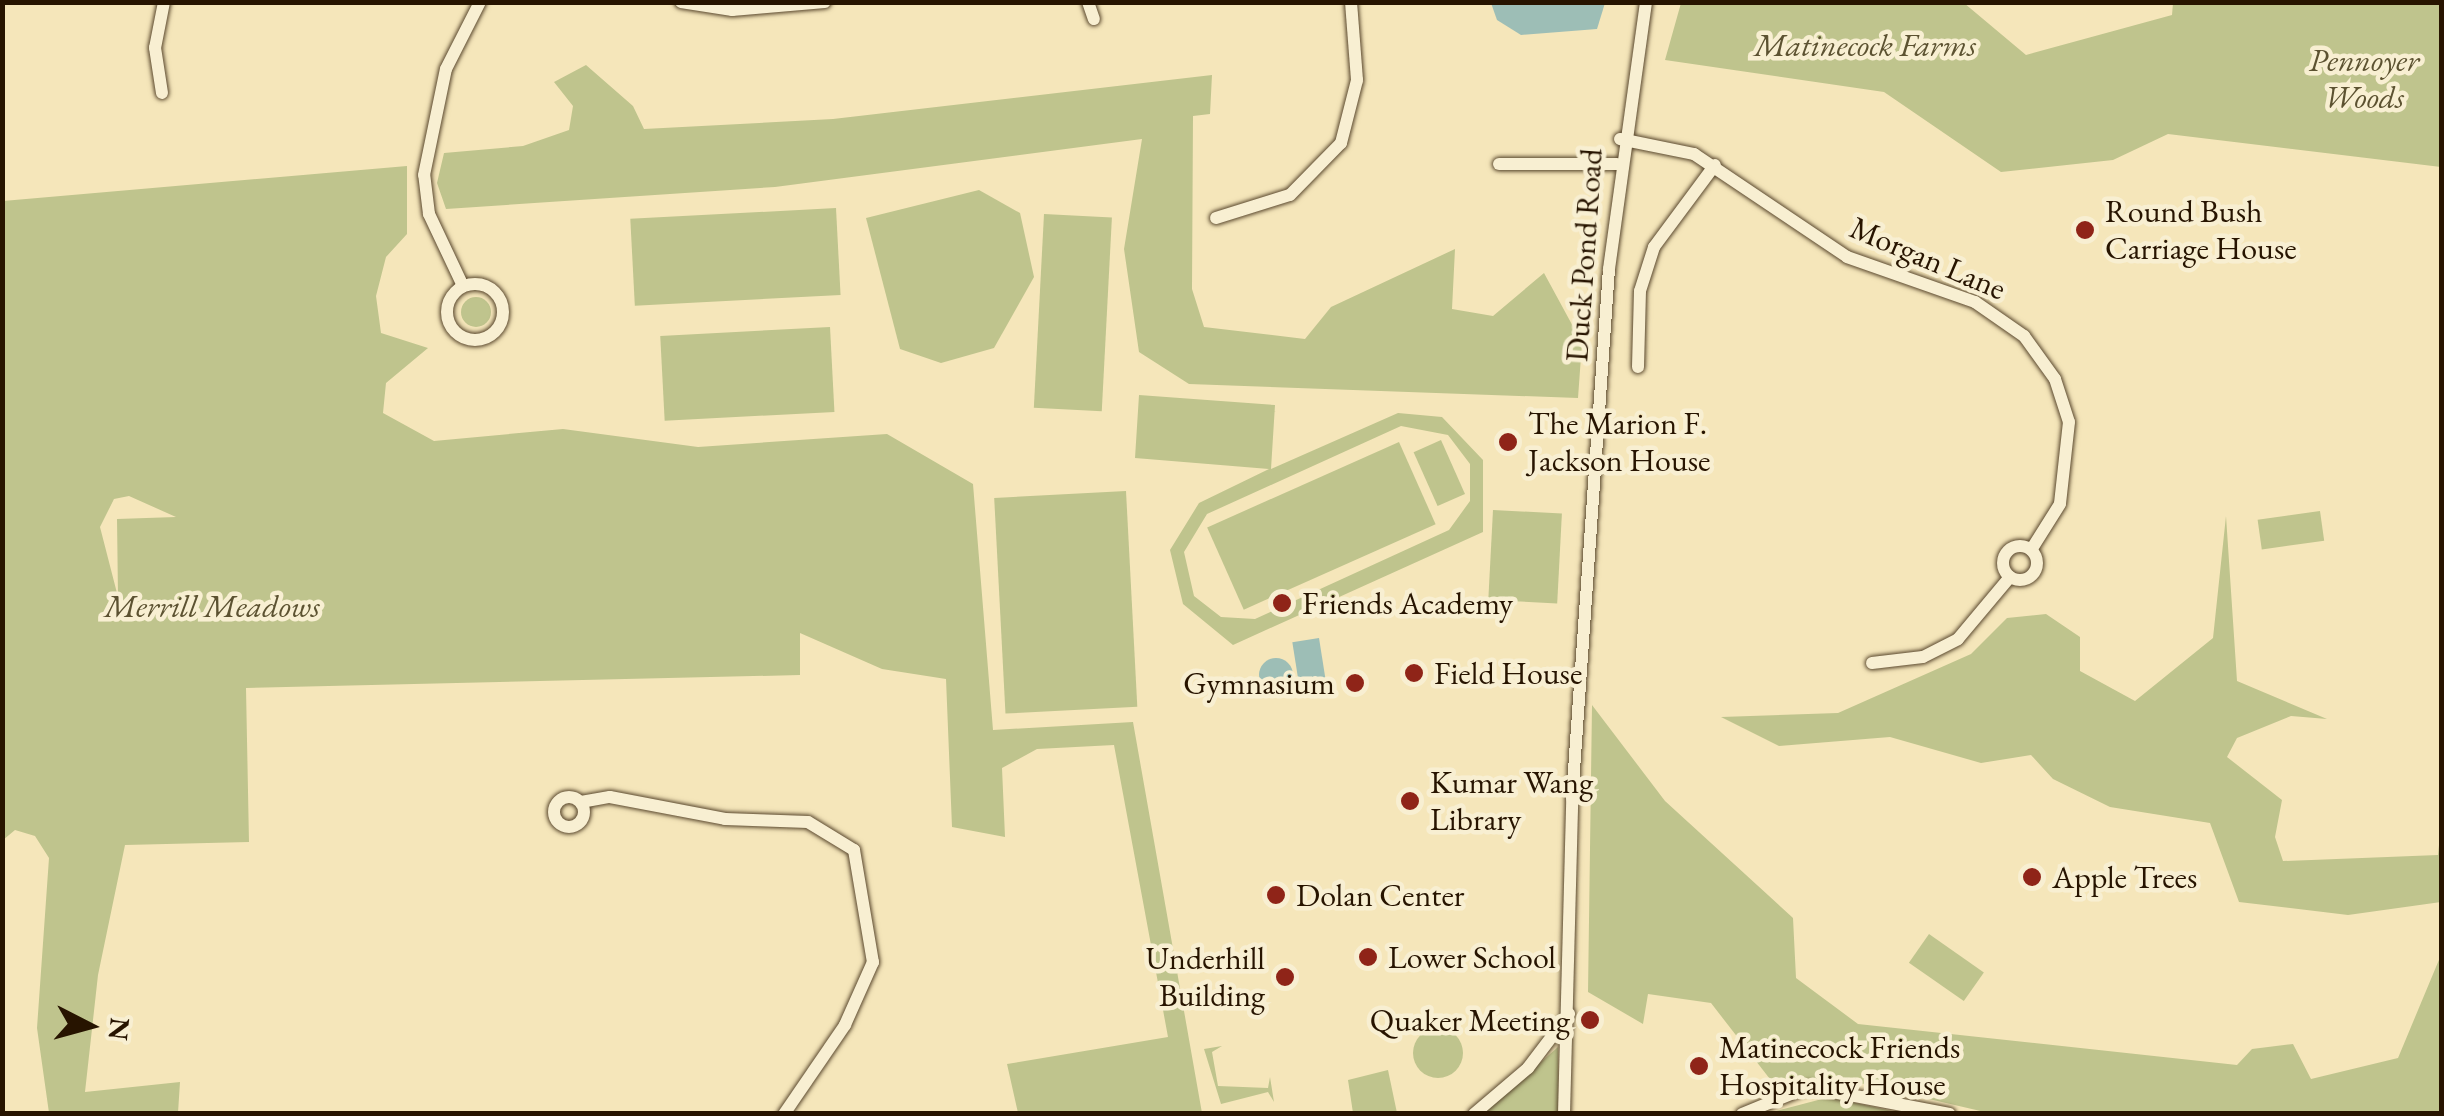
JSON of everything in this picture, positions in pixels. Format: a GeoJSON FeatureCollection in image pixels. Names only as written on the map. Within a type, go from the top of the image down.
{"type":"FeatureCollection","features":[{"type":"Feature","properties":{"kind":"street"},"geometry":{"type":"LineString","coordinates":[[162,93],[155,48],[164,2]]}},
{"type":"Feature","properties":{"kind":"street"},"geometry":{"type":"LineString","coordinates":[[463,286],[486,286],[500,298],[500,325],[487,337],[460,335],[449,321],[463,286],[429,214],[424,175],[446,69],[480,2]]}},
{"type":"Feature","properties":{"kind":"street"},"geometry":{"type":"LineString","coordinates":[[682,2],[732,10],[825,2]]}},
{"type":"Feature","properties":{"kind":"street"},"geometry":{"type":"LineString","coordinates":[[1088,2],[1094,19]]}},
{"type":"Feature","properties":{"kind":"street"},"geometry":{"type":"LineString","coordinates":[[1216,218],[1290,195],[1341,143],[1357,80],[1351,2]]}},
{"type":"Feature","properties":{"kind":"street","name":"Duck Pond Road"},"geometry":{"type":"LineString","coordinates":[[1564,1114],[1572,1007],[1572,800],[1617,164],[1646,2]]}},
{"type":"Feature","properties":{"kind":"street","name":"Morgan Lane"},"geometry":{"type":"LineString","coordinates":[[1620,139],[1668,144],[1715,165],[1847,256],[2003,317],[2042,357],[2069,422],[2068,479],[2031,550],[2031,576],[2010,577]]}},
{"type":"Feature","properties":{"kind":"street"},"geometry":{"type":"LineString","coordinates":[[1499,164],[1617,164]]}},
{"type":"Feature","properties":{"kind":"street"},"geometry":{"type":"LineString","coordinates":[[1638,367],[1640,291],[1654,247],[1715,165]]}},
{"type":"Feature","properties":{"kind":"street","name":"Morgan Lane"},"geometry":{"type":"LineString","coordinates":[[1872,663],[1922,657],[1958,639],[2010,577],[2007,551],[2031,550]]}},
{"type":"Feature","properties":{"kind":"street"},"geometry":{"type":"LineString","coordinates":[[581,802],[610,797],[725,819],[808,822],[854,850],[873,962],[845,1025],[784,1114]]}},
{"type":"Feature","properties":{"kind":"street"},"geometry":{"type":"LineString","coordinates":[[1474,1114],[1528,1068],[1572,1007]]}},
{"type":"Feature","properties":{"kind":"street"},"geometry":{"type":"LineString","coordinates":[[1742,1114],[1808,1088],[1949,1114]]}},
{"type":"Feature","properties":{"kind":"green space","name":"Pennoyer Woods"},"geometry":{"type":"Polygon","coordinates":[[[1681,3],[1964,3],[2026,55],[2172,15],[2173,3],[2441,3],[2441,167],[2168,134],[2113,160],[2001,172],[1884,92],[1665,60],[1681,3]]]}},
{"type":"Feature","properties":{"kind":"green space"},"geometry":{"type":"Polygon","coordinates":[[[586,65],[633,106],[644,129],[833,119],[1212,75],[1210,114],[1193,116],[1192,289],[1204,327],[1305,339],[1331,307],[1455,249],[1452,309],[1493,316],[1544,273],[1582,343],[1578,398],[1189,384],[1139,352],[1124,249],[1142,139],[775,187],[446,209],[437,183],[444,153],[523,146],[569,130],[573,106],[554,82],[586,65]]]}},
{"type":"Feature","properties":{"kind":"green space","name":"Merrill Meadows"},"geometry":{"type":"Polygon","coordinates":[[[407,166],[407,234],[386,257],[376,296],[381,333],[428,348],[386,383],[383,413],[434,441],[563,429],[698,447],[887,434],[973,484],[993,730],[1133,722],[1202,1113],[1018,1113],[1007,1064],[1168,1037],[1114,745],[1037,749],[1002,768],[1005,837],[952,827],[946,679],[882,669],[800,633],[800,675],[246,688],[249,842],[125,845],[98,975],[85,1092],[180,1082],[178,1113],[49,1113],[37,1028],[49,858],[35,836],[15,830],[3,840],[3,201],[407,166]],[[129,496],[114,499],[100,527],[118,597],[117,519],[176,517],[129,496]]]}},
{"type":"Feature","properties":{"kind":"green space"},"geometry":{"type":"Polygon","coordinates":[[[979,190],[1020,213],[1034,277],[994,348],[941,363],[900,349],[866,218],[979,190]]]}},
{"type":"Feature","properties":{"kind":"green space"},"geometry":{"type":"Polygon","coordinates":[[[836,208],[841,295],[635,306],[630,219],[836,208]]]}},
{"type":"Feature","properties":{"kind":"green space"},"geometry":{"type":"Polygon","coordinates":[[[1044,214],[1112,218],[1102,411],[1034,408],[1044,214]]]}},
{"type":"Feature","properties":{"kind":"green space"},"geometry":{"type":"Polygon","coordinates":[[[476,297],[487,301],[491,312],[487,323],[476,327],[465,323],[461,312],[465,301],[476,297]]]}},
{"type":"Feature","properties":{"kind":"green space"},"geometry":{"type":"Polygon","coordinates":[[[830,327],[834,412],[665,421],[660,336],[830,327]]]}},
{"type":"Feature","properties":{"kind":"green space"},"geometry":{"type":"Polygon","coordinates":[[[1139,395],[1275,405],[1271,469],[1398,413],[1442,417],[1483,460],[1483,532],[1233,645],[1183,604],[1170,550],[1199,503],[1269,469],[1135,458],[1139,395]],[[1401,426],[1207,514],[1184,552],[1194,596],[1221,617],[1255,619],[1449,530],[1470,501],[1470,464],[1448,435],[1401,426]]]}},
{"type":"Feature","properties":{"kind":"green space"},"geometry":{"type":"Polygon","coordinates":[[[1441,440],[1465,494],[1438,506],[1414,452],[1441,440]]]}},
{"type":"Feature","properties":{"kind":"green space"},"geometry":{"type":"Polygon","coordinates":[[[1399,442],[1436,524],[1244,610],[1207,527],[1399,442]]]}},
{"type":"Feature","properties":{"kind":"green space"},"geometry":{"type":"Polygon","coordinates":[[[1126,491],[1137,707],[1005,714],[994,498],[1126,491]]]}},
{"type":"Feature","properties":{"kind":"green space"},"geometry":{"type":"Polygon","coordinates":[[[1493,510],[1562,514],[1557,603],[1488,600],[1493,510]]]}},
{"type":"Feature","properties":{"kind":"green space"},"geometry":{"type":"Polygon","coordinates":[[[2320,511],[2324,541],[2262,549],[2258,520],[2320,511]]]}},
{"type":"Feature","properties":{"kind":"green space"},"geometry":{"type":"Polygon","coordinates":[[[2226,516],[2237,681],[2327,719],[2291,716],[2237,738],[2227,757],[2282,800],[2275,837],[2283,861],[2438,855],[2441,825],[2441,902],[2348,915],[2239,902],[2210,823],[2110,807],[2053,779],[2031,755],[1981,763],[1890,737],[1779,746],[1721,717],[1838,713],[1971,654],[2007,618],[2046,614],[2080,637],[2080,671],[2135,701],[2213,638],[2226,516]]]}},
{"type":"Feature","properties":{"kind":"green space"},"geometry":{"type":"Polygon","coordinates":[[[1592,705],[1665,801],[1793,918],[1796,978],[1858,1024],[2237,1065],[2252,1049],[2293,1044],[2311,1079],[2398,1058],[2441,955],[2441,1113],[1989,1113],[1843,1079],[1773,1083],[1711,1003],[1648,994],[1643,1024],[1588,992],[1592,705]]]}},
{"type":"Feature","properties":{"kind":"green space"},"geometry":{"type":"Polygon","coordinates":[[[1929,934],[1984,972],[1964,1001],[1909,963],[1929,934]]]}},
{"type":"Feature","properties":{"kind":"green space"},"geometry":{"type":"Polygon","coordinates":[[[1438,1028],[1456,1035],[1463,1053],[1456,1071],[1438,1078],[1420,1071],[1413,1053],[1420,1035],[1438,1028]]]}},
{"type":"Feature","properties":{"kind":"green space"},"geometry":{"type":"Polygon","coordinates":[[[1222,1046],[1212,1052],[1218,1086],[1268,1088],[1270,1077],[1274,1102],[1268,1092],[1221,1104],[1204,1049],[1222,1046]]]}},
{"type":"Feature","properties":{"kind":"green space"},"geometry":{"type":"Polygon","coordinates":[[[1558,1047],[1559,1113],[1482,1114],[1558,1047]]]}},
{"type":"Feature","properties":{"kind":"green space"},"geometry":{"type":"Polygon","coordinates":[[[1388,1070],[1397,1113],[1353,1113],[1348,1080],[1388,1070]]]}},
{"type":"Feature","properties":{"kind":"green space"},"geometry":{"type":"Polygon","coordinates":[[[1822,1099],[1842,1100],[1901,1113],[1769,1113],[1822,1099]]]}},
{"type":"Feature","properties":{"kind":"water"},"geometry":{"type":"Polygon","coordinates":[[[1491,3],[1605,3],[1597,29],[1521,35],[1497,20],[1491,3]]]}},
{"type":"Feature","properties":{"kind":"water"},"geometry":{"type":"Polygon","coordinates":[[[1319,638],[1327,687],[1300,692],[1292,642],[1319,638]]]}},
{"type":"Feature","properties":{"kind":"water"},"geometry":{"type":"Polygon","coordinates":[[[1276,658],[1288,663],[1293,675],[1288,687],[1276,692],[1264,687],[1259,675],[1264,663],[1276,658]]]}},
{"type":"Feature","properties":{"kind":"place","name":"Round Bush Carriage House"},"geometry":{"type":"Point","coordinates":[2085,230]}},
{"type":"Feature","properties":{"kind":"place","name":"The Marion F. Jackson House"},"geometry":{"type":"Point","coordinates":[1508,442]}},
{"type":"Feature","properties":{"kind":"place","name":"Friends Academy"},"geometry":{"type":"Point","coordinates":[1282,603]}},
{"type":"Feature","properties":{"kind":"place","name":"Field House"},"geometry":{"type":"Point","coordinates":[1414,673]}},
{"type":"Feature","properties":{"kind":"place","name":"Gymnasium"},"geometry":{"type":"Point","coordinates":[1355,683]}},
{"type":"Feature","properties":{"kind":"place","name":"Kumar Wang Library"},"geometry":{"type":"Point","coordinates":[1410,801]}},
{"type":"Feature","properties":{"kind":"place","name":"Apple Trees"},"geometry":{"type":"Point","coordinates":[2032,877]}},
{"type":"Feature","properties":{"kind":"place","name":"Dolan Center"},"geometry":{"type":"Point","coordinates":[1276,895]}},
{"type":"Feature","properties":{"kind":"place","name":"Lower School"},"geometry":{"type":"Point","coordinates":[1368,957]}},
{"type":"Feature","properties":{"kind":"place","name":"Underhill Building"},"geometry":{"type":"Point","coordinates":[1285,977]}},
{"type":"Feature","properties":{"kind":"place","name":"Quaker Meeting"},"geometry":{"type":"Point","coordinates":[1590,1020]}},
{"type":"Feature","properties":{"kind":"place","name":"Matinecock Friends Hospitality House"},"geometry":{"type":"Point","coordinates":[1699,1066]}},
{"type":"Feature","properties":{"kind":"park label","name":"Matinecock Farms"},"geometry":{"type":"Point","coordinates":[1865,45]}}]}
